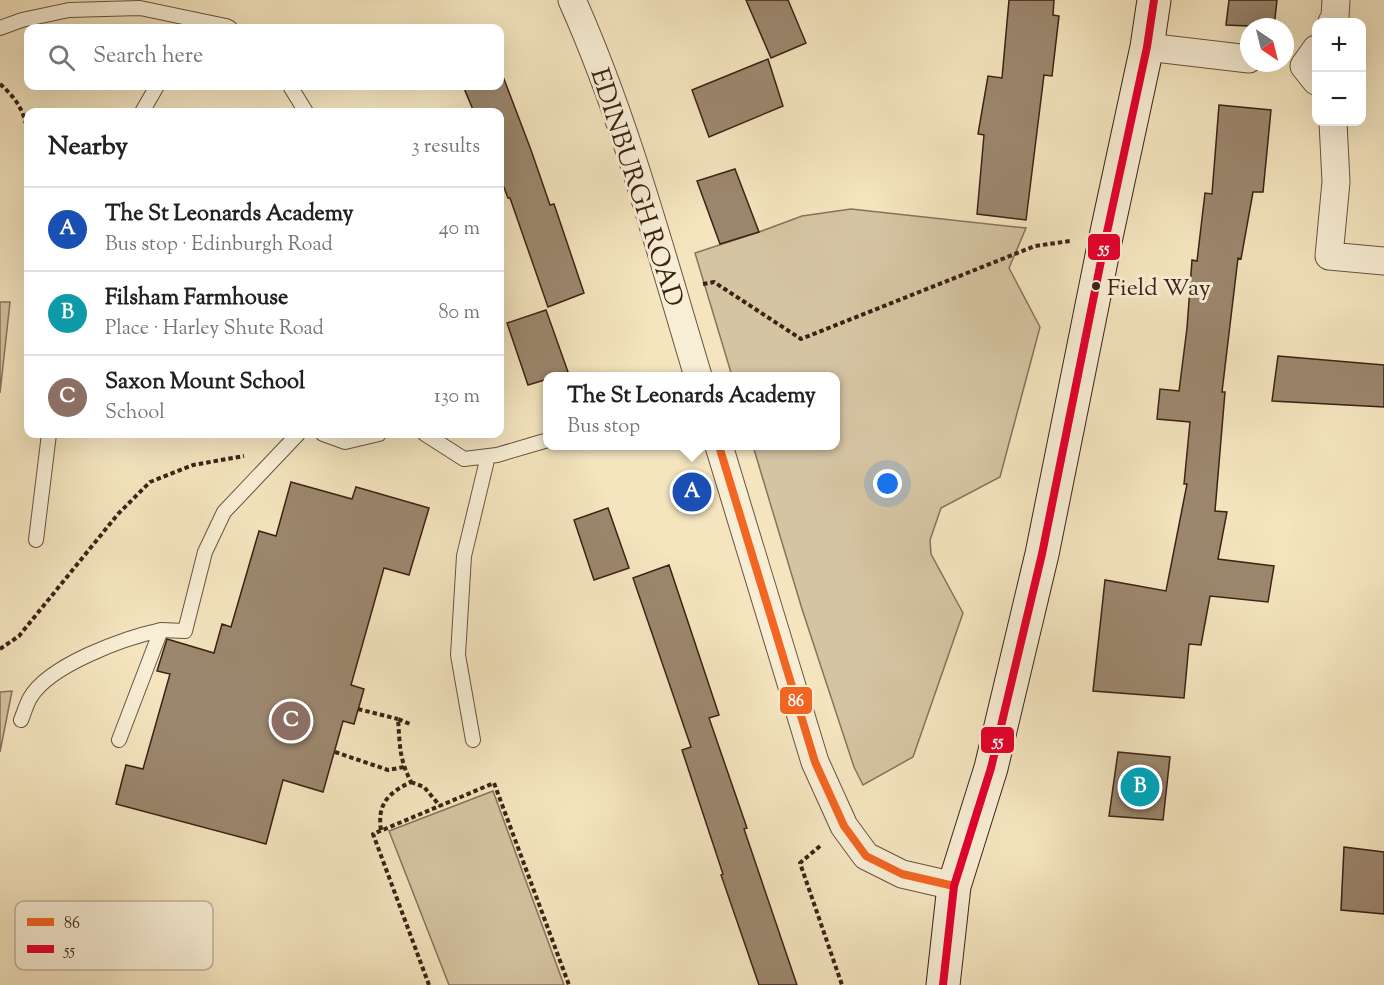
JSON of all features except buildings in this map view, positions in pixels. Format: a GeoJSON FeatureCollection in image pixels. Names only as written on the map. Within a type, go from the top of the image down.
{"type":"FeatureCollection","features":[{"type":"Feature","properties":{"kind":"main road"},"geometry":{"type":"LineString","coordinates":[[943,985],[954,886],[991,768],[1042,554],[1147,47],[1154,0]]}},
{"type":"Feature","properties":{"kind":"street","name":"EDINBURGH ROAD"},"geometry":{"type":"LineString","coordinates":[[572,0],[586,29],[639,177],[697,372]]}},
{"type":"Feature","properties":{"kind":"street"},"geometry":{"type":"LineString","coordinates":[[1334,18],[1336,0]]}},
{"type":"Feature","properties":{"kind":"street"},"geometry":{"type":"LineString","coordinates":[[1147,47],[1240,58]]}},
{"type":"Feature","properties":{"kind":"street"},"geometry":{"type":"LineString","coordinates":[[1333,126],[1336,182],[1329,256],[1384,261]]}},
{"type":"Feature","properties":{"kind":"street"},"geometry":{"type":"LineString","coordinates":[[719,450],[815,762],[844,826],[866,856],[902,874],[954,886]]}},
{"type":"Feature","properties":{"kind":"lane"},"geometry":{"type":"LineString","coordinates":[[0,28],[22,20],[69,10],[140,8],[186,24]]}},
{"type":"Feature","properties":{"kind":"lane"},"geometry":{"type":"LineString","coordinates":[[144,108],[156,90]]}},
{"type":"Feature","properties":{"kind":"lane"},"geometry":{"type":"LineString","coordinates":[[292,90],[304,108]]}},
{"type":"Feature","properties":{"kind":"lane"},"geometry":{"type":"LineString","coordinates":[[36,540],[49,438]]}},
{"type":"Feature","properties":{"kind":"lane"},"geometry":{"type":"LineString","coordinates":[[21,720],[31,697],[45,681],[66,666],[140,635],[161,630],[185,631],[205,552],[224,512],[294,438]]}},
{"type":"Feature","properties":{"kind":"lane"},"geometry":{"type":"LineString","coordinates":[[334,438],[345,442],[362,438]]}},
{"type":"Feature","properties":{"kind":"lane"},"geometry":{"type":"LineString","coordinates":[[431,438],[464,459],[488,456],[543,441]]}},
{"type":"Feature","properties":{"kind":"lane"},"geometry":{"type":"LineString","coordinates":[[472,740],[458,655],[464,556],[488,456]]}},
{"type":"Feature","properties":{"kind":"lane"},"geometry":{"type":"LineString","coordinates":[[119,740],[161,630]]}},
{"type":"Feature","properties":{"kind":"path"},"geometry":{"type":"LineString","coordinates":[[0,84],[14,96],[24,114]]}},
{"type":"Feature","properties":{"kind":"path"},"geometry":{"type":"LineString","coordinates":[[672,292],[714,282],[801,339],[1035,246],[1067,241],[1104,246]]}},
{"type":"Feature","properties":{"kind":"path"},"geometry":{"type":"LineString","coordinates":[[0,649],[19,636],[118,514],[150,482],[193,465],[282,450]]}},
{"type":"Feature","properties":{"kind":"path"},"geometry":{"type":"LineString","coordinates":[[358,709],[411,724]]}},
{"type":"Feature","properties":{"kind":"path"},"geometry":{"type":"LineString","coordinates":[[398,719],[399,748],[411,782],[424,787],[440,806]]}},
{"type":"Feature","properties":{"kind":"path"},"geometry":{"type":"LineString","coordinates":[[335,752],[388,770],[404,767]]}},
{"type":"Feature","properties":{"kind":"path"},"geometry":{"type":"LineString","coordinates":[[381,831],[379,818],[382,803],[411,782]]}},
{"type":"Feature","properties":{"kind":"path"},"geometry":{"type":"LineString","coordinates":[[429,985],[373,834],[495,783],[569,985]]}},
{"type":"Feature","properties":{"kind":"path"},"geometry":{"type":"LineString","coordinates":[[842,985],[800,863],[844,826]]}},
{"type":"Feature","properties":{"kind":"shaded area"},"geometry":{"type":"Polygon","coordinates":[[[851,209],[1026,228],[1009,268],[1040,327],[1000,477],[941,508],[930,540],[931,554],[963,613],[913,757],[863,785],[854,767],[802,609],[754,450],[840,450],[840,372],[731,372],[695,253],[802,216],[851,209]]]}},
{"type":"Feature","properties":{"kind":"shaded area"},"geometry":{"type":"Polygon","coordinates":[[[0,302],[10,302],[0,393],[0,302]]]}},
{"type":"Feature","properties":{"kind":"shaded area"},"geometry":{"type":"Polygon","coordinates":[[[12,691],[0,752],[0,692],[12,691]]]}},
{"type":"Feature","properties":{"kind":"shaded area"},"geometry":{"type":"Polygon","coordinates":[[[493,791],[564,985],[449,985],[389,831],[493,791]]]}},
{"type":"Feature","properties":{"kind":"transit line","name":"55"},"geometry":{"type":"LineString","coordinates":[[943,985],[954,886],[991,768],[1042,554],[1147,47],[1154,0]]}},
{"type":"Feature","properties":{"kind":"transit line","name":"86"},"geometry":{"type":"LineString","coordinates":[[720,450],[815,762],[844,826],[866,856],[902,874],[954,886]]}},
{"type":"Feature","properties":{"kind":"place","name":"Field Way"},"geometry":{"type":"Point","coordinates":[1096,286]}},
{"type":"Feature","properties":{"kind":"place","name":"The St Leonards Academy"},"geometry":{"type":"Point","coordinates":[692,492]}},
{"type":"Feature","properties":{"kind":"place","name":"Saxon Mount School"},"geometry":{"type":"Point","coordinates":[291,721]}},
{"type":"Feature","properties":{"kind":"place","name":"Filsham Farmhouse"},"geometry":{"type":"Point","coordinates":[1140,787]}}]}
